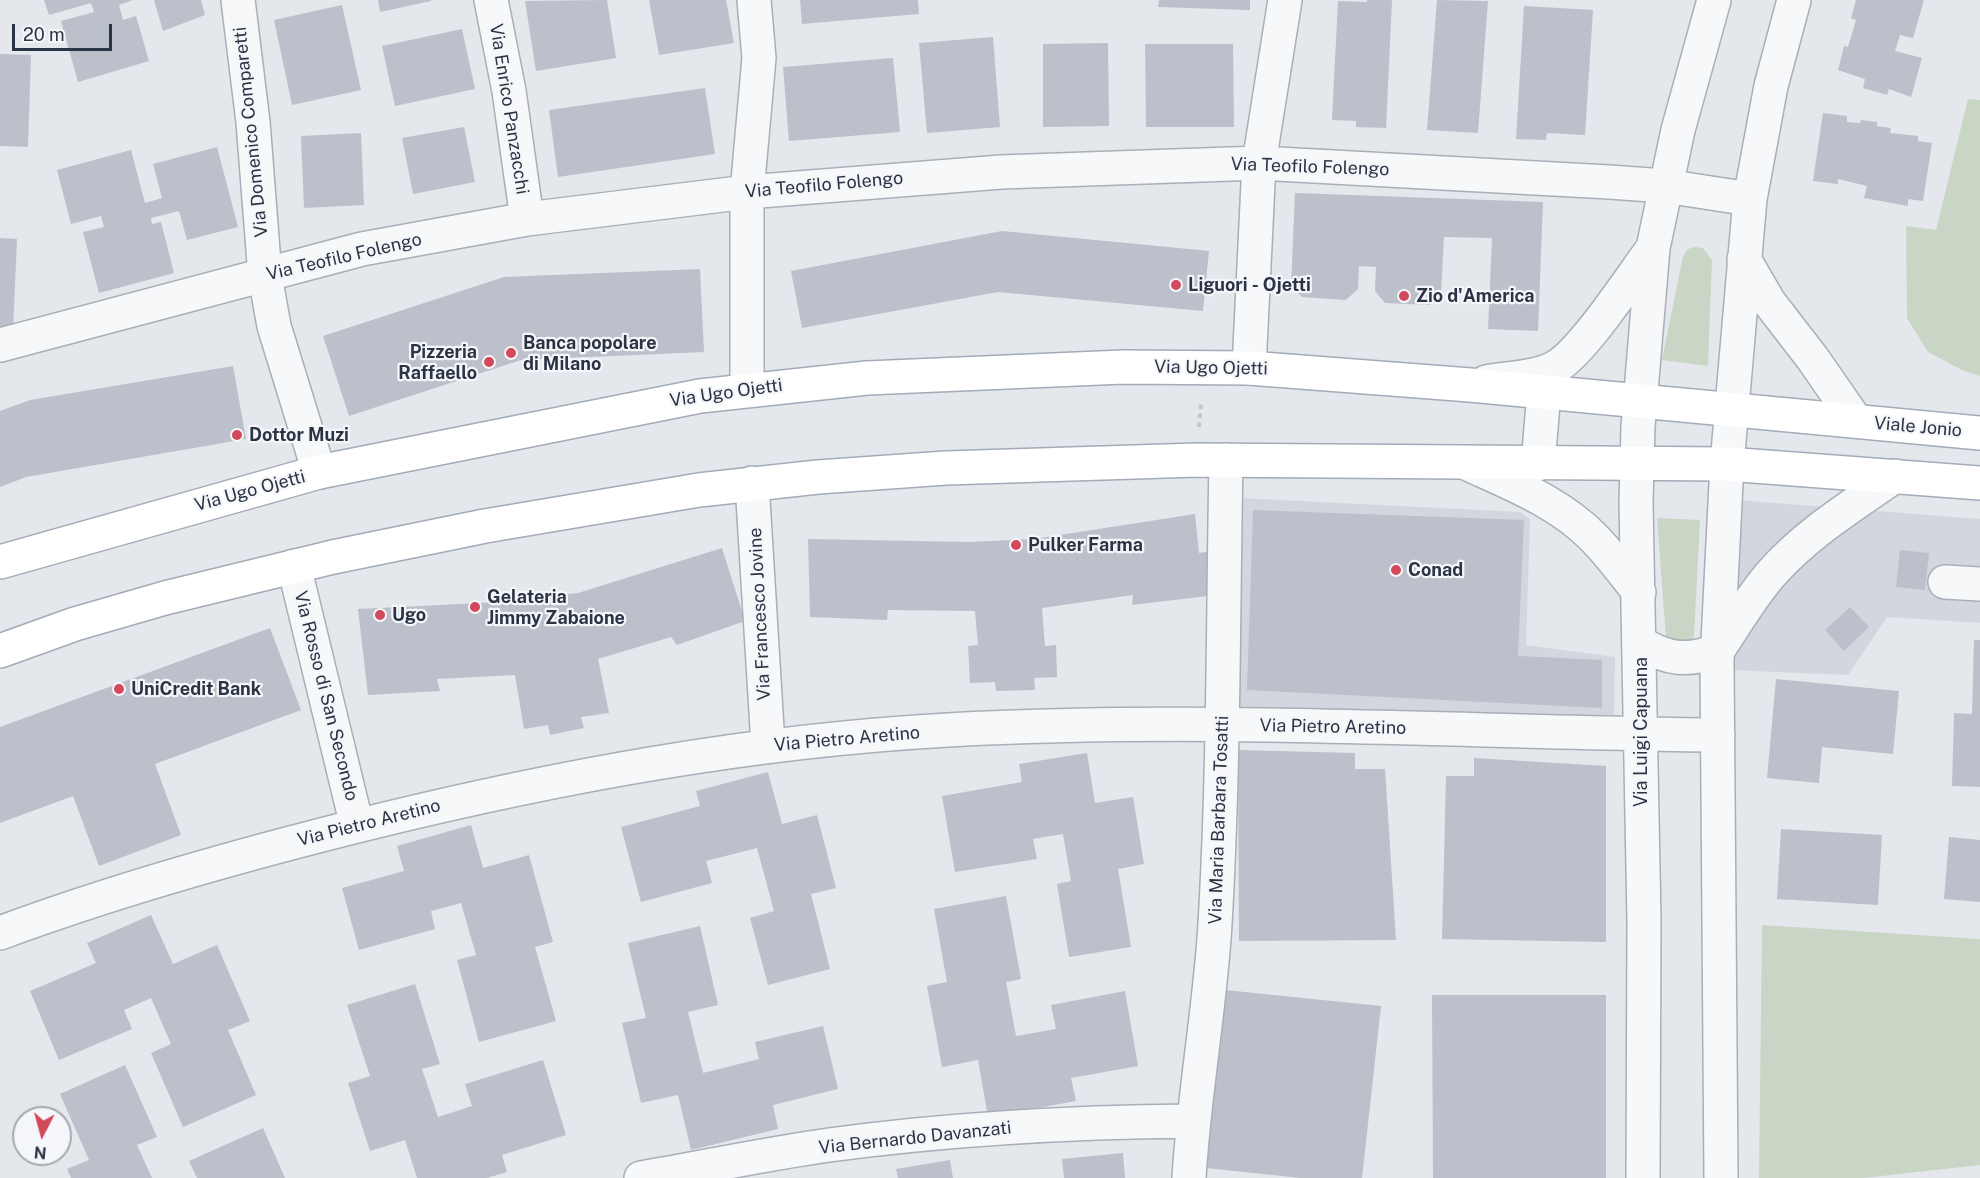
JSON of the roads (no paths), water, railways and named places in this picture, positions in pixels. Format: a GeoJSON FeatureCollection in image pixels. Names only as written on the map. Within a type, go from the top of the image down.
{"type":"FeatureCollection","features":[{"type":"Feature","properties":{"kind":"main road","name":"Via Ugo Ojetti"},"geometry":{"type":"LineString","coordinates":[[0,562],[319,472],[667,402],[747,389],[867,378],[976,372],[1123,367],[1249,368],[1470,384],[1641,400]]}},
{"type":"Feature","properties":{"kind":"main road","name":"Viale Jonio"},"geometry":{"type":"LineString","coordinates":[[1641,400],[1980,433]]}},
{"type":"Feature","properties":{"kind":"main road"},"geometry":{"type":"LineString","coordinates":[[0,651],[75,624],[165,598],[294,566],[484,526],[752,483],[922,469],[1226,460],[1727,464],[1980,483]]}},
{"type":"Feature","properties":{"kind":"street","name":"Via Domenico Comparetti"},"geometry":{"type":"LineString","coordinates":[[238,0],[253,122],[265,276],[274,326],[319,472]]}},
{"type":"Feature","properties":{"kind":"street","name":"Via Enrico Panzacchi"},"geometry":{"type":"LineString","coordinates":[[491,0],[509,91],[527,219]]}},
{"type":"Feature","properties":{"kind":"street"},"geometry":{"type":"LineString","coordinates":[[747,389],[747,192],[759,58],[754,0]]}},
{"type":"Feature","properties":{"kind":"street"},"geometry":{"type":"LineString","coordinates":[[1249,368],[1259,163],[1285,0]]}},
{"type":"Feature","properties":{"kind":"street"},"geometry":{"type":"LineString","coordinates":[[1641,643],[1636,464],[1653,248],[1665,186],[1714,0]]}},
{"type":"Feature","properties":{"kind":"street"},"geometry":{"type":"LineString","coordinates":[[1722,1178],[1718,650],[1727,464],[1750,199],[1769,96],[1794,0]]}},
{"type":"Feature","properties":{"kind":"street","name":"Via Teofilo Folengo"},"geometry":{"type":"LineString","coordinates":[[0,345],[362,249],[527,219],[747,192],[1000,172],[1259,163],[1665,186],[1750,199]]}},
{"type":"Feature","properties":{"kind":"street"},"geometry":{"type":"LineString","coordinates":[[1470,384],[1545,372],[1563,363],[1583,341],[1653,248]]}},
{"type":"Feature","properties":{"kind":"street"},"geometry":{"type":"LineString","coordinates":[[1744,259],[1769,302],[1813,359],[1856,421]]}},
{"type":"Feature","properties":{"kind":"street"},"geometry":{"type":"LineString","coordinates":[[1538,464],[1544,392]]}},
{"type":"Feature","properties":{"kind":"street","name":"Via Maria Barbara Tosatti"},"geometry":{"type":"LineString","coordinates":[[1189,1178],[1192,1121],[1215,927],[1223,725],[1226,460]]}},
{"type":"Feature","properties":{"kind":"street"},"geometry":{"type":"LineString","coordinates":[[1466,463],[1538,497],[1570,518],[1595,539],[1638,592]]}},
{"type":"Feature","properties":{"kind":"street"},"geometry":{"type":"LineString","coordinates":[[1718,650],[1758,590],[1782,562],[1825,525],[1895,476]]}},
{"type":"Feature","properties":{"kind":"street","name":"Via Francesco Jovine"},"geometry":{"type":"LineString","coordinates":[[752,483],[768,745]]}},
{"type":"Feature","properties":{"kind":"street","name":"Via Rosso di San Secondo"},"geometry":{"type":"LineString","coordinates":[[294,566],[357,826]]}},
{"type":"Feature","properties":{"kind":"street"},"geometry":{"type":"LineString","coordinates":[[1945,582],[1980,584]]}},
{"type":"Feature","properties":{"kind":"street","name":"Via Luigi Capuana"},"geometry":{"type":"LineString","coordinates":[[1641,643],[1658,654],[1678,659],[1691,659],[1718,650]]}},
{"type":"Feature","properties":{"kind":"street","name":"Via Luigi Capuana"},"geometry":{"type":"LineString","coordinates":[[1641,643],[1644,921],[1643,1178]]}},
{"type":"Feature","properties":{"kind":"street","name":"Via Pietro Aretino"},"geometry":{"type":"LineString","coordinates":[[0,933],[166,877],[357,826],[564,780],[768,745],[977,729],[1223,725],[1718,735]]}},
{"type":"Feature","properties":{"kind":"street","name":"Via Bernardo Davanzati"},"geometry":{"type":"LineString","coordinates":[[641,1178],[772,1154],[896,1138],[1090,1122],[1192,1121]]}},
{"type":"Feature","properties":{"kind":"place","name":"Liguori - Ojetti"},"geometry":{"type":"Point","coordinates":[1176,285]}},
{"type":"Feature","properties":{"kind":"place","name":"Zio d'America"},"geometry":{"type":"Point","coordinates":[1404,296]}},
{"type":"Feature","properties":{"kind":"place","name":"Banca popolare di Milano"},"geometry":{"type":"Point","coordinates":[511,353]}},
{"type":"Feature","properties":{"kind":"place","name":"Pizzeria Raffaello"},"geometry":{"type":"Point","coordinates":[489,362]}},
{"type":"Feature","properties":{"kind":"place","name":"Dottor Muzi"},"geometry":{"type":"Point","coordinates":[237,435]}},
{"type":"Feature","properties":{"kind":"place","name":"Pulker Farma"},"geometry":{"type":"Point","coordinates":[1016,545]}},
{"type":"Feature","properties":{"kind":"place","name":"Conad"},"geometry":{"type":"Point","coordinates":[1396,570]}},
{"type":"Feature","properties":{"kind":"place","name":"Gelateria Jimmy Zabaione"},"geometry":{"type":"Point","coordinates":[475,607]}},
{"type":"Feature","properties":{"kind":"place","name":"Ugo"},"geometry":{"type":"Point","coordinates":[380,615]}},
{"type":"Feature","properties":{"kind":"place","name":"UniCredit Bank"},"geometry":{"type":"Point","coordinates":[119,689]}}]}
